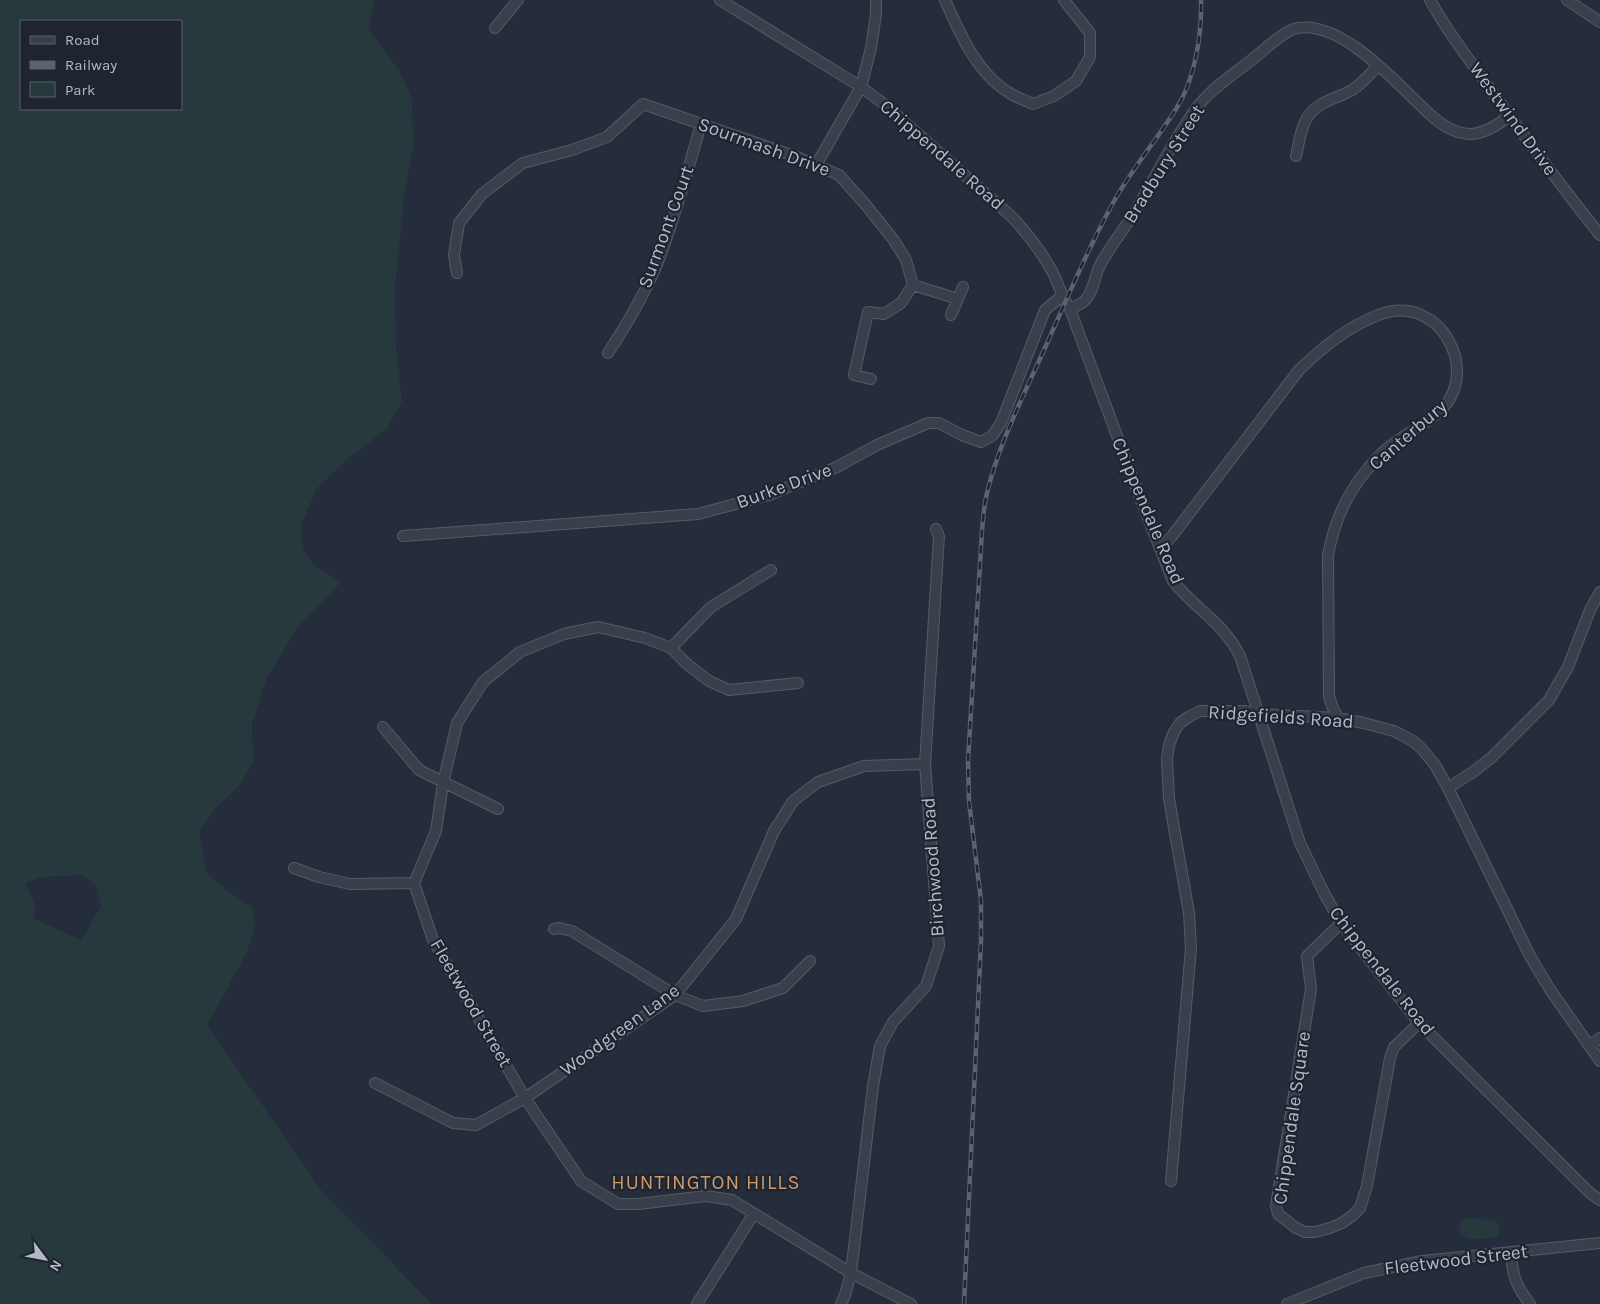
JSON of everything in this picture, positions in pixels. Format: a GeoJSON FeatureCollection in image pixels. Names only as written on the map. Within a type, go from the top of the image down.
{"type":"FeatureCollection","features":[{"type":"Feature","properties":{"kind":"street"},"geometry":{"type":"LineString","coordinates":[[494,28],[518,0]]}},
{"type":"Feature","properties":{"kind":"street","name":"Chippendale Road"},"geometry":{"type":"LineString","coordinates":[[720,0],[731,3],[884,104],[1011,216],[1028,234],[1041,252],[1070,309],[1173,580],[1182,592],[1217,624],[1234,644],[1245,671],[1300,843],[1320,886],[1341,924],[1419,1023],[1580,1183],[1600,1200]]}},
{"type":"Feature","properties":{"kind":"street"},"geometry":{"type":"LineString","coordinates":[[816,164],[860,87],[871,48],[876,0]]}},
{"type":"Feature","properties":{"kind":"street"},"geometry":{"type":"LineString","coordinates":[[945,0],[958,28],[985,73],[1008,92],[1033,104],[1054,96],[1076,81],[1090,57],[1090,32],[1064,0]]}},
{"type":"Feature","properties":{"kind":"street","name":"Westwind Drive"},"geometry":{"type":"LineString","coordinates":[[1430,0],[1449,31],[1509,116],[1600,235]]}},
{"type":"Feature","properties":{"kind":"street"},"geometry":{"type":"LineString","coordinates":[[1567,0],[1600,22]]}},
{"type":"Feature","properties":{"kind":"street","name":"Bradbury Street"},"geometry":{"type":"LineString","coordinates":[[1070,309],[1083,302],[1090,294],[1099,266],[1136,210],[1196,109],[1216,88],[1280,38],[1296,28],[1312,28],[1330,32],[1346,41],[1378,66],[1436,120],[1460,132],[1471,134],[1483,132],[1495,127],[1509,116]]}},
{"type":"Feature","properties":{"kind":"street"},"geometry":{"type":"LineString","coordinates":[[1296,156],[1306,119],[1314,110],[1323,102],[1350,91],[1378,66]]}},
{"type":"Feature","properties":{"kind":"street","name":"Sourmash Drive"},"geometry":{"type":"LineString","coordinates":[[457,273],[454,255],[460,223],[482,194],[523,163],[572,150],[607,137],[642,104],[816,164],[839,175],[865,204],[906,260],[913,284]]}},
{"type":"Feature","properties":{"kind":"street","name":"Surmont Court"},"geometry":{"type":"LineString","coordinates":[[608,353],[633,314],[658,263],[685,183],[701,124]]}},
{"type":"Feature","properties":{"kind":"street"},"geometry":{"type":"LineString","coordinates":[[870,379],[854,375],[868,312],[884,314],[901,302],[913,284],[958,299]]}},
{"type":"Feature","properties":{"kind":"street"},"geometry":{"type":"LineString","coordinates":[[951,315],[963,287]]}},
{"type":"Feature","properties":{"kind":"street","name":"Burke Drive"},"geometry":{"type":"LineString","coordinates":[[403,536],[698,514],[769,495],[837,467],[877,445],[928,423],[939,423],[981,442],[992,436],[1001,423],[1046,310],[1062,296]]}},
{"type":"Feature","properties":{"kind":"street","name":"Canterbury"},"geometry":{"type":"LineString","coordinates":[[1161,548],[1299,370],[1315,354],[1352,327],[1383,313],[1396,310],[1420,314],[1438,326],[1446,336],[1456,357],[1457,369],[1454,392],[1448,403],[1434,417],[1390,446],[1366,470],[1340,514],[1330,543],[1328,556],[1329,696],[1338,718]]}},
{"type":"Feature","properties":{"kind":"street","name":"Birchwood Road"},"geometry":{"type":"LineString","coordinates":[[841,1304],[851,1273],[873,1086],[880,1046],[893,1022],[926,986],[939,946],[926,764],[939,536],[936,529]]}},
{"type":"Feature","properties":{"kind":"street"},"geometry":{"type":"LineString","coordinates":[[671,648],[711,607],[771,570]]}},
{"type":"Feature","properties":{"kind":"street"},"geometry":{"type":"LineString","coordinates":[[1448,788],[1491,758],[1550,700],[1568,667],[1590,610],[1600,592]]}},
{"type":"Feature","properties":{"kind":"street"},"geometry":{"type":"LineString","coordinates":[[294,868],[319,877],[350,884],[414,882],[436,831],[443,783],[457,723],[484,682],[520,652],[564,634],[598,627],[645,638],[671,648],[708,681],[729,690],[798,683]]}},
{"type":"Feature","properties":{"kind":"street","name":"Ridgefields Road"},"geometry":{"type":"LineString","coordinates":[[1171,1181],[1189,979],[1191,931],[1169,798],[1167,759],[1174,732],[1180,723],[1200,712],[1245,711],[1259,714],[1338,718],[1394,731],[1409,738],[1422,748],[1448,788],[1531,958],[1549,988],[1600,1060]]}},
{"type":"Feature","properties":{"kind":"street"},"geometry":{"type":"LineString","coordinates":[[383,727],[419,770],[498,808]]}},
{"type":"Feature","properties":{"kind":"street","name":"Woodgreen Lane"},"geometry":{"type":"LineString","coordinates":[[374,1082],[453,1123],[476,1125],[525,1098],[675,994],[736,919],[774,831],[793,801],[818,782],[864,766],[926,764]]}},
{"type":"Feature","properties":{"kind":"street","name":"Fleetwood Street"},"geometry":{"type":"LineString","coordinates":[[414,882],[433,940],[525,1098],[581,1181],[618,1204],[638,1204],[706,1196],[732,1200],[753,1215],[851,1273],[912,1304]]}},
{"type":"Feature","properties":{"kind":"street","name":"Chippendale Square"},"geometry":{"type":"LineString","coordinates":[[1341,924],[1307,956],[1311,989],[1276,1206],[1278,1214],[1296,1228],[1305,1232],[1315,1232],[1330,1228],[1352,1216],[1360,1208],[1367,1186],[1390,1058],[1394,1047],[1419,1023]]}},
{"type":"Feature","properties":{"kind":"street"},"geometry":{"type":"LineString","coordinates":[[554,929],[560,928],[572,931],[675,994],[703,1006],[743,1001],[783,988],[810,961]]}},
{"type":"Feature","properties":{"kind":"street"},"geometry":{"type":"LineString","coordinates":[[1590,1046],[1600,1038]]}},
{"type":"Feature","properties":{"kind":"street"},"geometry":{"type":"LineString","coordinates":[[697,1304],[753,1215]]}},
{"type":"Feature","properties":{"kind":"street","name":"Fleetwood Street"},"geometry":{"type":"LineString","coordinates":[[1287,1304],[1364,1273],[1388,1267],[1422,1261],[1600,1243]]}},
{"type":"Feature","properties":{"kind":"street"},"geometry":{"type":"LineString","coordinates":[[1511,1252],[1513,1276],[1530,1304]]}},
{"type":"Feature","properties":{"kind":"green space"},"geometry":{"type":"Polygon","coordinates":[[[0,0],[375,0],[368,28],[399,70],[412,100],[413,147],[404,196],[395,288],[396,350],[402,401],[386,429],[349,458],[317,488],[301,525],[303,550],[314,565],[341,582],[297,628],[266,680],[252,724],[253,762],[239,786],[213,811],[199,833],[206,872],[229,892],[252,907],[255,924],[247,952],[207,1025],[321,1190],[432,1304],[0,1304],[0,0]],[[81,875],[41,877],[25,883],[36,908],[33,918],[81,940],[101,907],[96,885],[81,875]]]}},
{"type":"Feature","properties":{"kind":"green space"},"geometry":{"type":"Polygon","coordinates":[[[1467,1218],[1494,1220],[1500,1228],[1497,1238],[1468,1239],[1459,1232],[1460,1223],[1467,1218]]]}},
{"type":"Feature","properties":{"kind":"railway"},"geometry":{"type":"LineString","coordinates":[[964,1304],[981,941],[981,901],[969,801],[968,760],[985,502],[992,474],[1012,420],[1094,239],[1120,191],[1183,97],[1193,71],[1199,42],[1201,0]]}},
{"type":"Feature","properties":{"kind":"district","name":"HUNTINGTON HILLS"},"geometry":{"type":"Point","coordinates":[706,1182]}}]}
